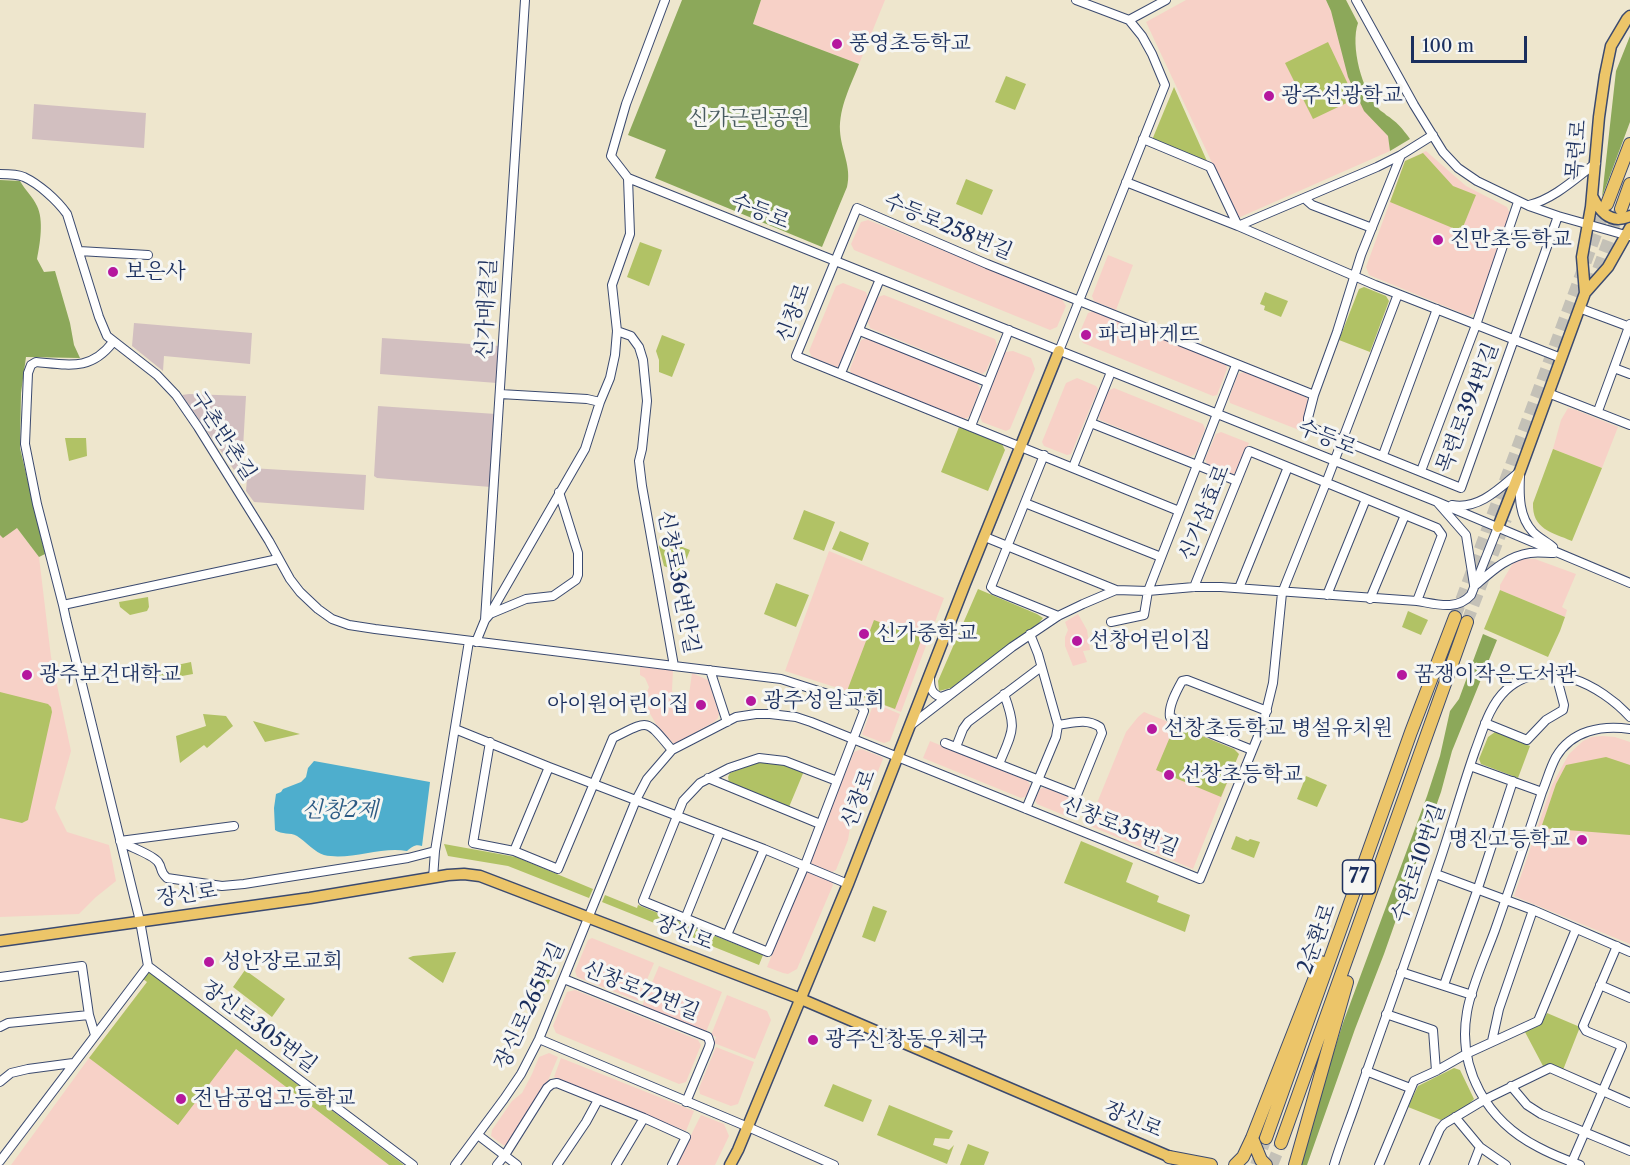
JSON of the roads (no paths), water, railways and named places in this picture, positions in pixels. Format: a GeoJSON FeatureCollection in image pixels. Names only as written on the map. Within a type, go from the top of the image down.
{"type":"FeatureCollection","features":[{"type":"Feature","properties":{"kind":"highway"},"geometry":{"type":"LineString","coordinates":[[1607,204],[1630,144]]}},
{"type":"Feature","properties":{"kind":"highway"},"geometry":{"type":"LineString","coordinates":[[1625,212],[1630,184]]}},
{"type":"Feature","properties":{"kind":"highway","name":"2순환로"},"geometry":{"type":"LineString","coordinates":[[1266,1138],[1411,732],[1455,617]]}},
{"type":"Feature","properties":{"kind":"highway","name":"2순환로"},"geometry":{"type":"LineString","coordinates":[[1281,1143],[1467,622]]}},
{"type":"Feature","properties":{"kind":"highway"},"geometry":{"type":"LineString","coordinates":[[1235,1165],[1243,1157],[1252,1138],[1391,775],[1411,732]]}},
{"type":"Feature","properties":{"kind":"highway"},"geometry":{"type":"LineString","coordinates":[[1292,1163],[1345,987],[1415,790],[1421,752]]}},
{"type":"Feature","properties":{"kind":"highway"},"geometry":{"type":"LineString","coordinates":[[1252,1138],[1254,1165]]}},
{"type":"Feature","properties":{"kind":"highway"},"geometry":{"type":"LineString","coordinates":[[1252,1138],[1261,1160],[1266,1165]]}},
{"type":"Feature","properties":{"kind":"highway"},"geometry":{"type":"LineString","coordinates":[[1169,1157],[1182,1165]]}},
{"type":"Feature","properties":{"kind":"highway"},"geometry":{"type":"LineString","coordinates":[[1169,1157],[1211,1165]]}},
{"type":"Feature","properties":{"kind":"main road","name":"목련로"},"geometry":{"type":"LineString","coordinates":[[1585,293],[1582,257],[1592,196],[1602,96],[1611,46],[1630,16]]}},
{"type":"Feature","properties":{"kind":"main road"},"geometry":{"type":"LineString","coordinates":[[1592,196],[1597,206],[1610,218],[1617,219],[1625,212]]}},
{"type":"Feature","properties":{"kind":"main road","name":"목련로"},"geometry":{"type":"LineString","coordinates":[[1498,527],[1521,471],[1585,293],[1608,267],[1629,233]]}},
{"type":"Feature","properties":{"kind":"main road","name":"신창로"},"geometry":{"type":"LineString","coordinates":[[730,1165],[748,1127],[848,884],[1059,351]]}},
{"type":"Feature","properties":{"kind":"main road","name":"장신로"},"geometry":{"type":"LineString","coordinates":[[0,941],[310,898],[433,878],[464,874],[480,876],[801,999],[1189,1165]]}},
{"type":"Feature","properties":{"kind":"street","name":"신가매결길"},"geometry":{"type":"LineString","coordinates":[[488,617],[525,0]]}},
{"type":"Feature","properties":{"kind":"street"},"geometry":{"type":"LineString","coordinates":[[627,178],[610,156],[626,104],[665,0]]}},
{"type":"Feature","properties":{"kind":"street"},"geometry":{"type":"LineString","coordinates":[[1059,351],[1165,85],[1152,54],[1142,36],[1129,20],[1076,0]]}},
{"type":"Feature","properties":{"kind":"street"},"geometry":{"type":"LineString","coordinates":[[1129,20],[1166,0]]}},
{"type":"Feature","properties":{"kind":"street"},"geometry":{"type":"LineString","coordinates":[[1356,0],[1414,105],[1443,152],[1458,168],[1477,182],[1528,206],[1587,225],[1629,233]]}},
{"type":"Feature","properties":{"kind":"street"},"geometry":{"type":"LineString","coordinates":[[1143,139],[1210,167],[1238,226],[1377,167],[1433,135]]}},
{"type":"Feature","properties":{"kind":"street","name":"목련로394번길"},"geometry":{"type":"LineString","coordinates":[[1401,155],[1355,276],[1314,395],[1308,424],[1312,428],[1461,488],[1558,216]]}},
{"type":"Feature","properties":{"kind":"street"},"geometry":{"type":"LineString","coordinates":[[1528,206],[1557,193],[1596,163]]}},
{"type":"Feature","properties":{"kind":"street","name":"구촌반촌길"},"geometry":{"type":"LineString","coordinates":[[0,174],[22,176],[49,194],[67,214],[103,330],[113,342],[158,375],[176,395],[300,592],[332,619],[349,625],[472,641]]}},
{"type":"Feature","properties":{"kind":"street","name":"신가매결길"},"geometry":{"type":"LineString","coordinates":[[433,878],[435,851],[455,729],[472,641],[585,449],[610,378],[617,331],[612,285],[630,234],[627,178]]}},
{"type":"Feature","properties":{"kind":"street","name":"수등로"},"geometry":{"type":"LineString","coordinates":[[627,178],[1436,501],[1630,583]]}},
{"type":"Feature","properties":{"kind":"street","name":"목련로394번길"},"geometry":{"type":"LineString","coordinates":[[1126,182],[1238,226],[1398,294],[1561,358]]}},
{"type":"Feature","properties":{"kind":"street"},"geometry":{"type":"LineString","coordinates":[[1304,198],[1312,205],[1372,228]]}},
{"type":"Feature","properties":{"kind":"street","name":"목련로394번길"},"geometry":{"type":"LineString","coordinates":[[1421,471],[1476,325],[1518,202]]}},
{"type":"Feature","properties":{"kind":"street","name":"수등로258번길"},"geometry":{"type":"LineString","coordinates":[[834,262],[857,208],[1079,301],[1314,395]]}},
{"type":"Feature","properties":{"kind":"street"},"geometry":{"type":"LineString","coordinates":[[79,251],[148,255]]}},
{"type":"Feature","properties":{"kind":"street","name":"신창로"},"geometry":{"type":"LineString","coordinates":[[834,262],[796,356],[1021,446]]}},
{"type":"Feature","properties":{"kind":"street"},"geometry":{"type":"LineString","coordinates":[[841,373],[880,279]]}},
{"type":"Feature","properties":{"kind":"street"},"geometry":{"type":"LineString","coordinates":[[1282,593],[1398,294]]}},
{"type":"Feature","properties":{"kind":"street"},"geometry":{"type":"LineString","coordinates":[[1579,308],[1630,326],[1598,411]]}},
{"type":"Feature","properties":{"kind":"street"},"geometry":{"type":"LineString","coordinates":[[1383,455],[1437,309]]}},
{"type":"Feature","properties":{"kind":"street"},"geometry":{"type":"LineString","coordinates":[[971,426],[1010,330]]}},
{"type":"Feature","properties":{"kind":"street","name":"신창로36번안길"},"geometry":{"type":"LineString","coordinates":[[617,331],[632,336],[643,360],[646,401],[639,461],[652,549],[674,666],[781,680],[858,704],[864,711],[854,738]]}},
{"type":"Feature","properties":{"kind":"street"},"geometry":{"type":"LineString","coordinates":[[860,331],[987,382]]}},
{"type":"Feature","properties":{"kind":"street","name":"장신로"},"geometry":{"type":"LineString","coordinates":[[113,342],[93,361],[79,364],[36,362],[31,365],[28,373],[25,444],[37,504],[140,921]]}},
{"type":"Feature","properties":{"kind":"street"},"geometry":{"type":"LineString","coordinates":[[1111,622],[1144,615],[1148,591],[1236,365]]}},
{"type":"Feature","properties":{"kind":"street"},"geometry":{"type":"LineString","coordinates":[[1614,368],[1630,374]]}},
{"type":"Feature","properties":{"kind":"street"},"geometry":{"type":"LineString","coordinates":[[1073,467],[1111,372]]}},
{"type":"Feature","properties":{"kind":"street"},"geometry":{"type":"LineString","coordinates":[[1548,393],[1630,425]]}},
{"type":"Feature","properties":{"kind":"street"},"geometry":{"type":"LineString","coordinates":[[500,394],[587,399],[600,402]]}},
{"type":"Feature","properties":{"kind":"street"},"geometry":{"type":"LineString","coordinates":[[1091,423],[1237,481]]}},
{"type":"Feature","properties":{"kind":"street"},"geometry":{"type":"LineString","coordinates":[[1021,446],[1179,511]]}},
{"type":"Feature","properties":{"kind":"street","name":"신가삼효로"},"geometry":{"type":"LineString","coordinates":[[1194,587],[1249,451],[1288,467]]}},
{"type":"Feature","properties":{"kind":"street"},"geometry":{"type":"LineString","coordinates":[[1044,455],[991,587],[1059,616]]}},
{"type":"Feature","properties":{"kind":"street"},"geometry":{"type":"LineString","coordinates":[[1239,588],[1288,467],[1437,528],[1442,535],[1417,601]]}},
{"type":"Feature","properties":{"kind":"street"},"geometry":{"type":"LineString","coordinates":[[1436,501],[1456,506],[1476,503],[1487,498],[1521,471]]}},
{"type":"Feature","properties":{"kind":"street","name":"목련로"},"geometry":{"type":"LineString","coordinates":[[1521,471],[1519,500],[1526,523],[1533,532],[1561,553]]}},
{"type":"Feature","properties":{"kind":"street"},"geometry":{"type":"LineString","coordinates":[[488,617],[526,599],[553,596],[576,580],[578,553],[559,492]]}},
{"type":"Feature","properties":{"kind":"street"},"geometry":{"type":"LineString","coordinates":[[1327,595],[1366,499]]}},
{"type":"Feature","properties":{"kind":"street"},"geometry":{"type":"LineString","coordinates":[[1436,501],[1466,535],[1475,586]]}},
{"type":"Feature","properties":{"kind":"street"},"geometry":{"type":"LineString","coordinates":[[1025,503],[1161,557]]}},
{"type":"Feature","properties":{"kind":"street"},"geometry":{"type":"LineString","coordinates":[[1370,599],[1405,515]]}},
{"type":"Feature","properties":{"kind":"street","name":"신가삼효로"},"geometry":{"type":"LineString","coordinates":[[985,537],[1116,590],[1239,588],[1446,605],[1460,604],[1471,595],[1498,527]]}},
{"type":"Feature","properties":{"kind":"street"},"geometry":{"type":"LineString","coordinates":[[1475,586],[1502,563],[1518,556],[1530,553],[1561,553]]}},
{"type":"Feature","properties":{"kind":"street"},"geometry":{"type":"LineString","coordinates":[[63,604],[278,559]]}},
{"type":"Feature","properties":{"kind":"street","name":"신가삼효로"},"geometry":{"type":"LineString","coordinates":[[909,727],[1030,634],[1059,616],[1116,590]]}},
{"type":"Feature","properties":{"kind":"street","name":"신창로35번길"},"geometry":{"type":"LineString","coordinates":[[672,750],[736,717],[756,714],[796,717],[854,738],[1200,879],[1267,711],[1273,683],[1282,593]]}},
{"type":"Feature","properties":{"kind":"street"},"geometry":{"type":"LineString","coordinates":[[1026,809],[1056,737],[1058,725],[1030,634]]}},
{"type":"Feature","properties":{"kind":"street"},"geometry":{"type":"LineString","coordinates":[[472,641],[674,666]]}},
{"type":"Feature","properties":{"kind":"street"},"geometry":{"type":"LineString","coordinates":[[956,747],[968,722],[1041,667]]}},
{"type":"Feature","properties":{"kind":"street"},"geometry":{"type":"LineString","coordinates":[[710,670],[727,722]]}},
{"type":"Feature","properties":{"kind":"street"},"geometry":{"type":"LineString","coordinates":[[930,675],[933,693],[941,697],[950,694]]}},
{"type":"Feature","properties":{"kind":"street","name":"수완로10번길"},"geometry":{"type":"LineString","coordinates":[[1334,1165],[1436,874],[1470,766],[1485,723],[1495,703],[1504,691],[1520,680],[1533,675],[1557,675],[1587,685],[1613,702],[1630,717]]}},
{"type":"Feature","properties":{"kind":"street"},"geometry":{"type":"LineString","coordinates":[[1485,723],[1527,740],[1546,720],[1563,710],[1564,705],[1557,675]]}},
{"type":"Feature","properties":{"kind":"street"},"geometry":{"type":"LineString","coordinates":[[1252,750],[1170,717],[1169,711],[1182,681],[1187,680],[1267,711]]}},
{"type":"Feature","properties":{"kind":"street"},"geometry":{"type":"LineString","coordinates":[[999,764],[1013,724],[1004,694]]}},
{"type":"Feature","properties":{"kind":"street","name":"신창로35번길"},"geometry":{"type":"LineString","coordinates":[[1038,779],[1077,795],[1102,733],[1100,727],[1093,722],[1082,721],[1058,725]]}},
{"type":"Feature","properties":{"kind":"street"},"geometry":{"type":"LineString","coordinates":[[490,742],[473,843],[514,851],[558,869],[613,738],[642,724],[652,726],[672,750]]}},
{"type":"Feature","properties":{"kind":"street"},"geometry":{"type":"LineString","coordinates":[[1622,1046],[1585,1132],[1574,1164],[1538,1148],[1498,1119],[1484,1100],[1469,1069],[1466,1054],[1467,1011],[1542,792],[1556,758],[1570,741],[1585,732],[1598,728],[1630,729]]}},
{"type":"Feature","properties":{"kind":"street"},"geometry":{"type":"LineString","coordinates":[[455,729],[805,865],[848,884]]}},
{"type":"Feature","properties":{"kind":"street"},"geometry":{"type":"LineString","coordinates":[[837,781],[785,761],[759,758],[708,778],[683,801],[643,901],[768,952],[805,865],[854,738]]}},
{"type":"Feature","properties":{"kind":"street"},"geometry":{"type":"LineString","coordinates":[[945,743],[1038,779]]}},
{"type":"Feature","properties":{"kind":"street","name":"장신로265번길"},"geometry":{"type":"LineString","coordinates":[[455,1165],[521,1074],[539,1040],[636,800],[647,779],[672,750]]}},
{"type":"Feature","properties":{"kind":"street"},"geometry":{"type":"LineString","coordinates":[[1470,766],[1542,792]]}},
{"type":"Feature","properties":{"kind":"street"},"geometry":{"type":"LineString","coordinates":[[514,851],[549,767]]}},
{"type":"Feature","properties":{"kind":"street"},"geometry":{"type":"LineString","coordinates":[[708,778],[820,824]]}},
{"type":"Feature","properties":{"kind":"street"},"geometry":{"type":"LineString","coordinates":[[1444,985],[1513,781]]}},
{"type":"Feature","properties":{"kind":"street"},"geometry":{"type":"LineString","coordinates":[[120,841],[234,826]]}},
{"type":"Feature","properties":{"kind":"street"},"geometry":{"type":"LineString","coordinates":[[685,919],[720,832]]}},
{"type":"Feature","properties":{"kind":"street","name":"장신로"},"geometry":{"type":"LineString","coordinates":[[120,841],[148,855],[158,863],[161,874],[167,878],[222,886],[408,858],[435,851]]}},
{"type":"Feature","properties":{"kind":"street"},"geometry":{"type":"LineString","coordinates":[[728,935],[764,849]]}},
{"type":"Feature","properties":{"kind":"street"},"geometry":{"type":"LineString","coordinates":[[1436,874],[1506,899],[1630,952]]}},
{"type":"Feature","properties":{"kind":"street"},"geometry":{"type":"LineString","coordinates":[[1492,1041],[1499,1009],[1533,910]]}},
{"type":"Feature","properties":{"kind":"street"},"geometry":{"type":"LineString","coordinates":[[1,1156],[148,966],[140,921]]}},
{"type":"Feature","properties":{"kind":"street"},"geometry":{"type":"LineString","coordinates":[[1378,1165],[1414,1081],[1492,1041],[1538,1021],[1576,929]]}},
{"type":"Feature","properties":{"kind":"street"},"geometry":{"type":"LineString","coordinates":[[1617,946],[1583,1026],[1586,1031],[1630,1050]]}},
{"type":"Feature","properties":{"kind":"street"},"geometry":{"type":"LineString","coordinates":[[0,977],[82,966],[88,1015],[95,1035]]}},
{"type":"Feature","properties":{"kind":"street","name":"장신로305번길"},"geometry":{"type":"LineString","coordinates":[[148,966],[413,1165]]}},
{"type":"Feature","properties":{"kind":"street"},"geometry":{"type":"LineString","coordinates":[[1401,972],[1472,995]]}},
{"type":"Feature","properties":{"kind":"street","name":"신창로72번길"},"geometry":{"type":"LineString","coordinates":[[564,979],[708,1037],[709,1047],[686,1101]]}},
{"type":"Feature","properties":{"kind":"street"},"geometry":{"type":"LineString","coordinates":[[1600,985],[1630,998]]}},
{"type":"Feature","properties":{"kind":"street"},"geometry":{"type":"LineString","coordinates":[[1386,1014],[1433,1030],[1436,1071]]}},
{"type":"Feature","properties":{"kind":"street"},"geometry":{"type":"LineString","coordinates":[[0,1027],[8,1023],[88,1015]]}},
{"type":"Feature","properties":{"kind":"street"},"geometry":{"type":"LineString","coordinates":[[539,1040],[834,1165]]}},
{"type":"Feature","properties":{"kind":"street"},"geometry":{"type":"LineString","coordinates":[[0,1082],[11,1073],[73,1063]]}},
{"type":"Feature","properties":{"kind":"street"},"geometry":{"type":"LineString","coordinates":[[1424,1165],[1444,1124],[1484,1100],[1550,1068],[1630,1103]]}},
{"type":"Feature","properties":{"kind":"street"},"geometry":{"type":"LineString","coordinates":[[1366,1071],[1410,1088]]}},
{"type":"Feature","properties":{"kind":"street"},"geometry":{"type":"LineString","coordinates":[[497,1165],[547,1088],[557,1083],[686,1137],[672,1165]]}},
{"type":"Feature","properties":{"kind":"street"},"geometry":{"type":"LineString","coordinates":[[1511,1086],[1527,1105],[1541,1114],[1630,1151]]}},
{"type":"Feature","properties":{"kind":"street"},"geometry":{"type":"LineString","coordinates":[[557,1165],[598,1100]]}},
{"type":"Feature","properties":{"kind":"street"},"geometry":{"type":"LineString","coordinates":[[1455,1117],[1480,1147],[1506,1165]]}},
{"type":"Feature","properties":{"kind":"street"},"geometry":{"type":"LineString","coordinates":[[616,1165],[644,1118]]}},
{"type":"Feature","properties":{"kind":"street"},"geometry":{"type":"LineString","coordinates":[[478,1135],[517,1165]]}},
{"type":"Feature","properties":{"kind":"street"},"geometry":{"type":"LineString","coordinates":[[1473,1165],[1480,1147]]}},
{"type":"Feature","properties":{"kind":"water","name":"신창2제"},"geometry":{"type":"Polygon","coordinates":[[[314,761],[430,782],[422,846],[412,847],[407,851],[387,850],[344,856],[324,855],[300,838],[275,830],[276,794],[301,782],[314,761]]]}},
{"type":"Feature","properties":{"kind":"tunnel"},"geometry":{"type":"LineString","coordinates":[[1455,617],[1607,204]]}},
{"type":"Feature","properties":{"kind":"tunnel"},"geometry":{"type":"LineString","coordinates":[[1592,286],[1620,209]]}},
{"type":"Feature","properties":{"kind":"tunnel"},"geometry":{"type":"LineString","coordinates":[[1467,622],[1506,519]]}},
{"type":"Feature","properties":{"kind":"tunnel"},"geometry":{"type":"LineString","coordinates":[[1256,1165],[1266,1138]]}},
{"type":"Feature","properties":{"kind":"tunnel"},"geometry":{"type":"LineString","coordinates":[[1272,1165],[1281,1143]]}},
{"type":"Feature","properties":{"kind":"place","name":"풍영초등학교"},"geometry":{"type":"Point","coordinates":[837,44]}},
{"type":"Feature","properties":{"kind":"place","name":"광주선광학교"},"geometry":{"type":"Point","coordinates":[1269,96]}},
{"type":"Feature","properties":{"kind":"place","name":"진만초등학교"},"geometry":{"type":"Point","coordinates":[1438,240]}},
{"type":"Feature","properties":{"kind":"place","name":"보은사"},"geometry":{"type":"Point","coordinates":[113,272]}},
{"type":"Feature","properties":{"kind":"place","name":"파리바게뜨"},"geometry":{"type":"Point","coordinates":[1086,335]}},
{"type":"Feature","properties":{"kind":"place","name":"신가중학교"},"geometry":{"type":"Point","coordinates":[864,634]}},
{"type":"Feature","properties":{"kind":"place","name":"선창어린이집"},"geometry":{"type":"Point","coordinates":[1077,641]}},
{"type":"Feature","properties":{"kind":"place","name":"광주보건대학교"},"geometry":{"type":"Point","coordinates":[27,675]}},
{"type":"Feature","properties":{"kind":"place","name":"꿈쟁이작은도서관"},"geometry":{"type":"Point","coordinates":[1402,675]}},
{"type":"Feature","properties":{"kind":"place","name":"광주성일교회"},"geometry":{"type":"Point","coordinates":[751,701]}},
{"type":"Feature","properties":{"kind":"place","name":"아이원어린이집"},"geometry":{"type":"Point","coordinates":[701,705]}},
{"type":"Feature","properties":{"kind":"place","name":"선창초등학교 병설유치원"},"geometry":{"type":"Point","coordinates":[1152,729]}},
{"type":"Feature","properties":{"kind":"place","name":"선창초등학교"},"geometry":{"type":"Point","coordinates":[1169,775]}},
{"type":"Feature","properties":{"kind":"place","name":"명진고등학교"},"geometry":{"type":"Point","coordinates":[1582,840]}},
{"type":"Feature","properties":{"kind":"place","name":"성안장로교회"},"geometry":{"type":"Point","coordinates":[209,962]}},
{"type":"Feature","properties":{"kind":"place","name":"광주신창동우체국"},"geometry":{"type":"Point","coordinates":[813,1040]}},
{"type":"Feature","properties":{"kind":"place","name":"전남공업고등학교"},"geometry":{"type":"Point","coordinates":[181,1099]}},
{"type":"Feature","properties":{"kind":"park label","name":"신가근린공원"},"geometry":{"type":"Point","coordinates":[749,119]}}]}
